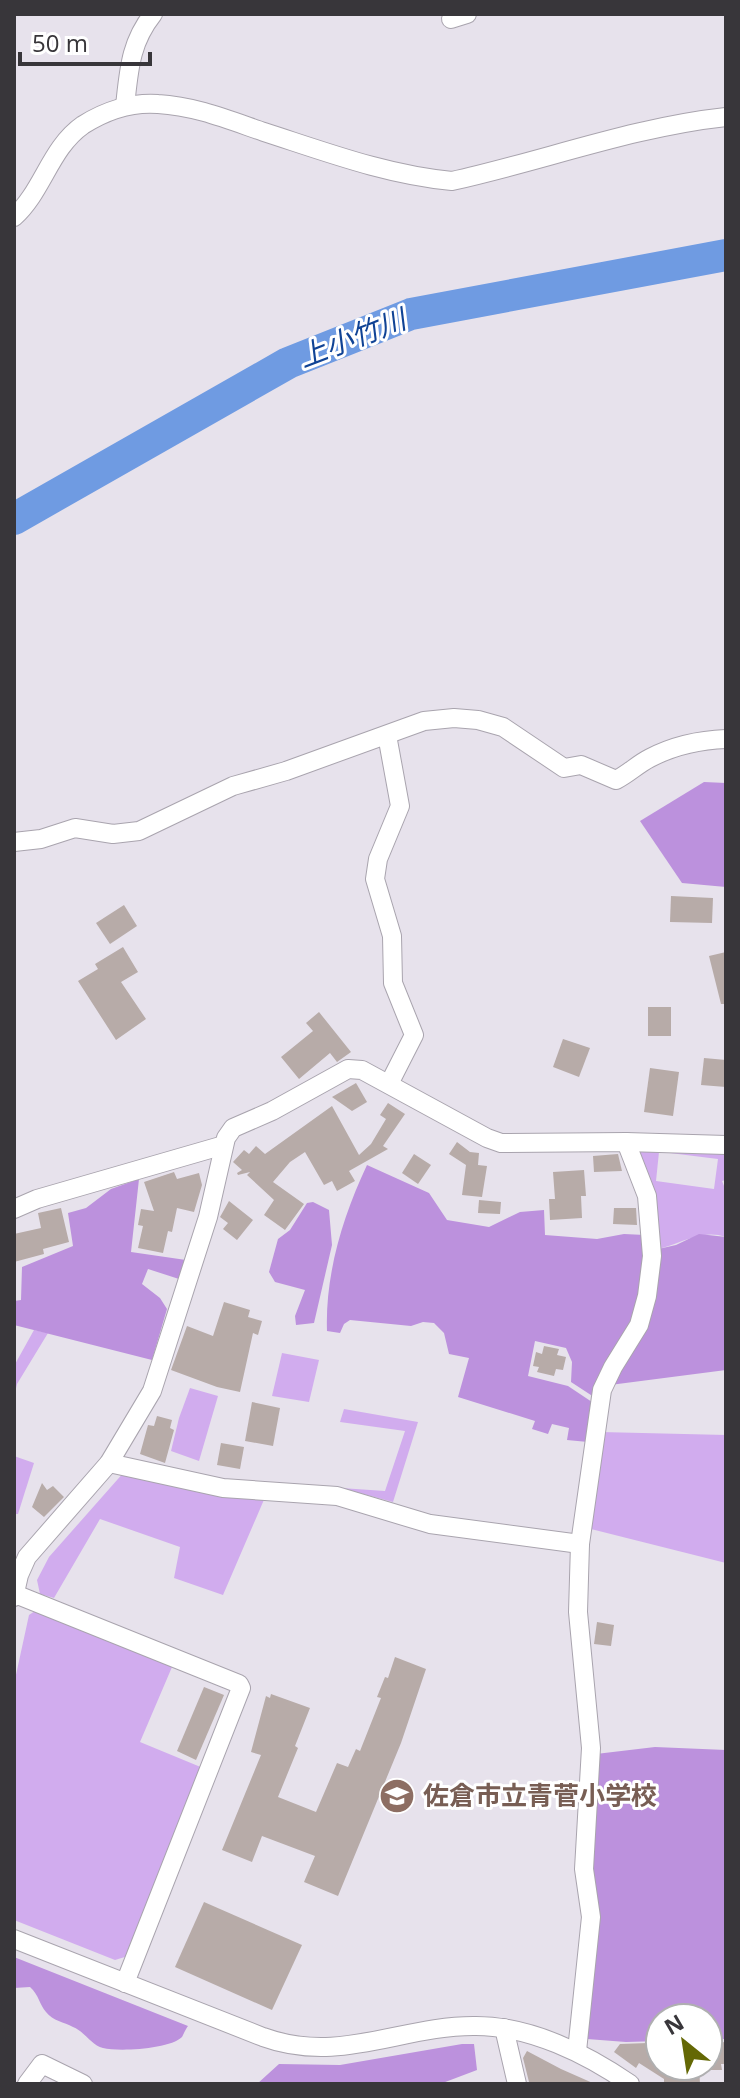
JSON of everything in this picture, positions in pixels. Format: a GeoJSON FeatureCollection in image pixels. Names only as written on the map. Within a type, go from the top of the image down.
{"type":"FeatureCollection","features":[{"type":"Feature","properties":{"kind":"street"},"geometry":{"type":"LineString","coordinates":[[125,106],[130,64],[139,33],[153,14]]}},
{"type":"Feature","properties":{"kind":"street"},"geometry":{"type":"LineString","coordinates":[[14,217],[26,206],[58,151],[82,126],[125,106],[156,104],[196,109],[380,169],[452,181],[696,120],[726,117]]}},
{"type":"Feature","properties":{"kind":"street"},"geometry":{"type":"LineString","coordinates":[[14,842],[41,839],[75,828],[113,834],[139,831],[233,786],[286,771],[424,721],[454,718],[503,727],[564,768],[581,765],[616,780],[673,748],[726,739]]}},
{"type":"Feature","properties":{"kind":"street"},"geometry":{"type":"LineString","coordinates":[[387,735],[400,806],[378,859],[375,879],[392,936],[393,983],[414,1035],[389,1084]]}},
{"type":"Feature","properties":{"kind":"street"},"geometry":{"type":"LineString","coordinates":[[125,1983],[241,1688],[239,1684],[14,1595],[16,1575],[35,1546],[109,1463],[152,1391],[208,1217],[228,1133],[348,1069],[362,1070],[501,1143],[726,1145]]}},
{"type":"Feature","properties":{"kind":"street"},"geometry":{"type":"LineString","coordinates":[[577,2051],[591,1917],[584,1869],[591,1748],[578,1612],[580,1544],[602,1390],[639,1325],[651,1272],[647,1196],[626,1142]]}},
{"type":"Feature","properties":{"kind":"street"},"geometry":{"type":"LineString","coordinates":[[14,1209],[37,1199],[224,1145]]}},
{"type":"Feature","properties":{"kind":"street"},"geometry":{"type":"LineString","coordinates":[[109,1463],[223,1488],[337,1496],[430,1524],[580,1544]]}},
{"type":"Feature","properties":{"kind":"street"},"geometry":{"type":"LineString","coordinates":[[14,1939],[268,2039],[298,2045],[336,2047],[455,2027],[504,2028],[577,2051],[630,2084]]}},
{"type":"Feature","properties":{"kind":"street"},"geometry":{"type":"LineString","coordinates":[[504,2028],[517,2084]]}},
{"type":"Feature","properties":{"kind":"street"},"geometry":{"type":"LineString","coordinates":[[27,2084],[42,2064],[83,2084]]}},
{"type":"Feature","properties":{"kind":"shaded area"},"geometry":{"type":"Polygon","coordinates":[[[704,782],[726,783],[726,887],[682,883],[640,821],[704,782]]]}},
{"type":"Feature","properties":{"kind":"shaded area"},"geometry":{"type":"Polygon","coordinates":[[[637,1148],[659,1152],[656,1181],[714,1189],[718,1159],[670,1153],[726,1153],[726,1180],[722,1181],[726,1191],[726,1237],[699,1236],[654,1250],[637,1148]]]}},
{"type":"Feature","properties":{"kind":"shaded area"},"geometry":{"type":"Polygon","coordinates":[[[367,1165],[429,1193],[447,1220],[489,1227],[520,1212],[544,1210],[545,1235],[597,1239],[624,1234],[645,1235],[645,1293],[597,1399],[571,1382],[572,1362],[566,1348],[535,1341],[528,1376],[568,1386],[595,1404],[588,1442],[567,1440],[569,1428],[552,1424],[548,1434],[532,1429],[535,1421],[458,1397],[469,1358],[449,1354],[444,1333],[434,1323],[423,1322],[411,1326],[350,1320],[340,1333],[327,1331],[329,1288],[337,1246],[367,1165]]]}},
{"type":"Feature","properties":{"kind":"shaded area"},"geometry":{"type":"Polygon","coordinates":[[[139,1179],[131,1252],[186,1260],[179,1279],[148,1269],[142,1284],[160,1298],[167,1309],[152,1360],[14,1325],[14,1301],[21,1300],[22,1267],[73,1246],[68,1213],[86,1208],[111,1189],[139,1179]]]}},
{"type":"Feature","properties":{"kind":"shaded area"},"geometry":{"type":"Polygon","coordinates":[[[313,1202],[329,1210],[332,1245],[314,1323],[296,1325],[295,1316],[305,1290],[275,1282],[269,1272],[278,1239],[290,1230],[307,1203],[313,1202]]]}},
{"type":"Feature","properties":{"kind":"shaded area"},"geometry":{"type":"Polygon","coordinates":[[[699,1234],[726,1237],[726,1370],[610,1385],[654,1250],[676,1245],[699,1234]]]}},
{"type":"Feature","properties":{"kind":"shaded area"},"geometry":{"type":"Polygon","coordinates":[[[34,1330],[48,1333],[17,1384],[14,1397],[14,1366],[34,1330]]]}},
{"type":"Feature","properties":{"kind":"shaded area"},"geometry":{"type":"Polygon","coordinates":[[[282,1353],[319,1360],[309,1402],[272,1396],[282,1353]]]}},
{"type":"Feature","properties":{"kind":"shaded area"},"geometry":{"type":"Polygon","coordinates":[[[190,1388],[218,1396],[199,1461],[171,1451],[190,1388]]]}},
{"type":"Feature","properties":{"kind":"shaded area"},"geometry":{"type":"Polygon","coordinates":[[[344,1409],[418,1422],[393,1502],[341,1488],[385,1491],[405,1431],[340,1422],[344,1409]]]}},
{"type":"Feature","properties":{"kind":"shaded area"},"geometry":{"type":"Polygon","coordinates":[[[600,1432],[726,1435],[726,1563],[587,1528],[600,1432]]]}},
{"type":"Feature","properties":{"kind":"shaded area"},"geometry":{"type":"Polygon","coordinates":[[[14,1456],[34,1463],[18,1514],[14,1514],[14,1456]]]}},
{"type":"Feature","properties":{"kind":"shaded area"},"geometry":{"type":"Polygon","coordinates":[[[125,1471],[266,1495],[223,1595],[174,1578],[180,1547],[100,1519],[54,1598],[40,1594],[37,1580],[49,1557],[125,1471]]]}},
{"type":"Feature","properties":{"kind":"shaded area"},"geometry":{"type":"Polygon","coordinates":[[[35,1611],[172,1667],[140,1742],[203,1768],[128,1956],[115,1960],[14,1920],[14,1684],[29,1615],[35,1611]]]}},
{"type":"Feature","properties":{"kind":"shaded area"},"geometry":{"type":"Polygon","coordinates":[[[655,1747],[726,1750],[726,2039],[724,2002],[644,2002],[644,2041],[587,2039],[589,1869],[596,1754],[655,1747]]]}},
{"type":"Feature","properties":{"kind":"shaded area"},"geometry":{"type":"Polygon","coordinates":[[[14,1957],[188,2026],[176,2041],[156,2047],[110,2049],[99,2046],[77,2029],[49,2015],[30,1987],[14,1988],[14,1957]]]}},
{"type":"Feature","properties":{"kind":"shaded area"},"geometry":{"type":"Polygon","coordinates":[[[474,2044],[477,2070],[440,2084],[257,2084],[279,2064],[340,2065],[474,2044]]]}},
{"type":"Feature","properties":{"kind":"building"},"geometry":{"type":"Polygon","coordinates":[[[671,896],[713,898],[712,923],[670,922],[671,896]]]}},
{"type":"Feature","properties":{"kind":"building"},"geometry":{"type":"Polygon","coordinates":[[[124,905],[137,926],[110,944],[96,923],[124,905]]]}},
{"type":"Feature","properties":{"kind":"building"},"geometry":{"type":"Polygon","coordinates":[[[123,947],[138,972],[121,982],[146,1019],[116,1040],[78,981],[98,969],[95,964],[123,947]]]}},
{"type":"Feature","properties":{"kind":"building"},"geometry":{"type":"Polygon","coordinates":[[[726,952],[726,1004],[721,1004],[709,956],[726,952]]]}},
{"type":"Feature","properties":{"kind":"building"},"geometry":{"type":"Polygon","coordinates":[[[648,1007],[671,1007],[671,1036],[648,1036],[648,1007]]]}},
{"type":"Feature","properties":{"kind":"building"},"geometry":{"type":"Polygon","coordinates":[[[319,1012],[351,1052],[337,1062],[330,1053],[299,1079],[281,1057],[313,1031],[306,1023],[319,1012]]]}},
{"type":"Feature","properties":{"kind":"building"},"geometry":{"type":"Polygon","coordinates":[[[563,1039],[590,1048],[579,1077],[553,1067],[563,1039]]]}},
{"type":"Feature","properties":{"kind":"building"},"geometry":{"type":"Polygon","coordinates":[[[704,1058],[726,1060],[726,1087],[701,1085],[704,1058]]]}},
{"type":"Feature","properties":{"kind":"building"},"geometry":{"type":"Polygon","coordinates":[[[650,1068],[679,1072],[673,1116],[644,1112],[650,1068]]]}},
{"type":"Feature","properties":{"kind":"building"},"geometry":{"type":"Polygon","coordinates":[[[356,1083],[367,1102],[352,1111],[332,1097],[356,1083]]]}},
{"type":"Feature","properties":{"kind":"building"},"geometry":{"type":"Polygon","coordinates":[[[388,1103],[405,1114],[383,1146],[388,1149],[349,1171],[355,1181],[337,1191],[332,1181],[324,1185],[305,1152],[290,1162],[273,1182],[304,1204],[285,1230],[264,1215],[274,1200],[247,1175],[250,1172],[238,1175],[242,1170],[233,1162],[244,1150],[249,1154],[256,1146],[265,1154],[332,1106],[359,1155],[371,1144],[386,1119],[380,1115],[388,1103]]]}},
{"type":"Feature","properties":{"kind":"building"},"geometry":{"type":"Polygon","coordinates":[[[457,1142],[470,1152],[479,1153],[478,1165],[487,1166],[482,1197],[462,1195],[466,1165],[449,1154],[457,1142]]]}},
{"type":"Feature","properties":{"kind":"building"},"geometry":{"type":"Polygon","coordinates":[[[414,1154],[431,1165],[418,1184],[402,1173],[414,1154]]]}},
{"type":"Feature","properties":{"kind":"building"},"geometry":{"type":"Polygon","coordinates":[[[618,1154],[622,1171],[594,1172],[593,1156],[618,1154]]]}},
{"type":"Feature","properties":{"kind":"building"},"geometry":{"type":"Polygon","coordinates":[[[584,1170],[586,1196],[581,1196],[582,1218],[550,1220],[549,1199],[555,1199],[553,1172],[584,1170]]]}},
{"type":"Feature","properties":{"kind":"building"},"geometry":{"type":"Polygon","coordinates":[[[174,1172],[177,1179],[199,1173],[202,1185],[194,1212],[177,1208],[163,1253],[138,1248],[143,1226],[138,1225],[141,1209],[154,1211],[144,1182],[174,1172]]]}},
{"type":"Feature","properties":{"kind":"building"},"geometry":{"type":"Polygon","coordinates":[[[479,1200],[501,1202],[500,1214],[478,1213],[479,1200]]]}},
{"type":"Feature","properties":{"kind":"building"},"geometry":{"type":"Polygon","coordinates":[[[229,1201],[253,1220],[237,1240],[223,1229],[228,1223],[220,1217],[229,1201]]]}},
{"type":"Feature","properties":{"kind":"building"},"geometry":{"type":"Polygon","coordinates":[[[61,1208],[69,1242],[43,1249],[44,1254],[14,1262],[14,1234],[41,1228],[38,1213],[61,1208]]]}},
{"type":"Feature","properties":{"kind":"building"},"geometry":{"type":"Polygon","coordinates":[[[614,1208],[636,1208],[637,1225],[613,1224],[614,1208]]]}},
{"type":"Feature","properties":{"kind":"building"},"geometry":{"type":"Polygon","coordinates":[[[224,1302],[250,1310],[248,1317],[262,1321],[258,1335],[253,1333],[240,1392],[171,1370],[187,1326],[213,1336],[224,1302]]]}},
{"type":"Feature","properties":{"kind":"building"},"geometry":{"type":"Polygon","coordinates":[[[544,1346],[559,1349],[557,1355],[566,1357],[563,1370],[556,1369],[554,1376],[537,1372],[539,1367],[533,1366],[536,1352],[542,1354],[544,1346]]]}},
{"type":"Feature","properties":{"kind":"building"},"geometry":{"type":"Polygon","coordinates":[[[252,1402],[280,1408],[273,1446],[245,1441],[252,1402]]]}},
{"type":"Feature","properties":{"kind":"building"},"geometry":{"type":"Polygon","coordinates":[[[157,1416],[172,1420],[170,1428],[174,1430],[165,1463],[140,1454],[148,1425],[154,1426],[157,1416]]]}},
{"type":"Feature","properties":{"kind":"building"},"geometry":{"type":"Polygon","coordinates":[[[221,1443],[244,1447],[240,1469],[217,1465],[221,1443]]]}},
{"type":"Feature","properties":{"kind":"building"},"geometry":{"type":"Polygon","coordinates":[[[42,1483],[47,1490],[53,1486],[64,1497],[44,1517],[32,1507],[42,1483]]]}},
{"type":"Feature","properties":{"kind":"building"},"geometry":{"type":"Polygon","coordinates":[[[597,1622],[614,1625],[611,1646],[594,1644],[597,1622]]]}},
{"type":"Feature","properties":{"kind":"building"},"geometry":{"type":"Polygon","coordinates":[[[395,1657],[426,1669],[401,1743],[338,1896],[304,1882],[315,1856],[262,1836],[252,1862],[222,1850],[261,1755],[251,1752],[266,1696],[270,1698],[271,1694],[310,1708],[278,1797],[316,1812],[337,1763],[348,1767],[356,1749],[360,1751],[381,1698],[377,1697],[395,1657]]]}},
{"type":"Feature","properties":{"kind":"building"},"geometry":{"type":"Polygon","coordinates":[[[204,1687],[224,1695],[196,1760],[177,1751],[204,1687]]]}},
{"type":"Feature","properties":{"kind":"building"},"geometry":{"type":"Polygon","coordinates":[[[204,1902],[302,1945],[272,2010],[175,1967],[204,1902]]]}},
{"type":"Feature","properties":{"kind":"building"},"geometry":{"type":"Polygon","coordinates":[[[726,2042],[726,2064],[724,2064],[726,2042]]]}},
{"type":"Feature","properties":{"kind":"building"},"geometry":{"type":"Polygon","coordinates":[[[644,2043],[644,2066],[639,2063],[636,2068],[614,2052],[620,2044],[644,2043]]]}},
{"type":"Feature","properties":{"kind":"building"},"geometry":{"type":"Polygon","coordinates":[[[527,2051],[595,2084],[529,2082],[523,2058],[527,2051]]]}},
{"type":"Feature","properties":{"kind":"building"},"geometry":{"type":"Polygon","coordinates":[[[700,2082],[700,2084],[664,2084],[700,2082]]]}},
{"type":"Feature","properties":{"kind":"waterway","name":"上小竹川"},"geometry":{"type":"LineString","coordinates":[[14,519],[288,363],[411,314],[726,255]]}},
{"type":"Feature","properties":{"kind":"place","name":"佐倉市立青菅小学校"},"geometry":{"type":"Point","coordinates":[397,1796]}}]}
